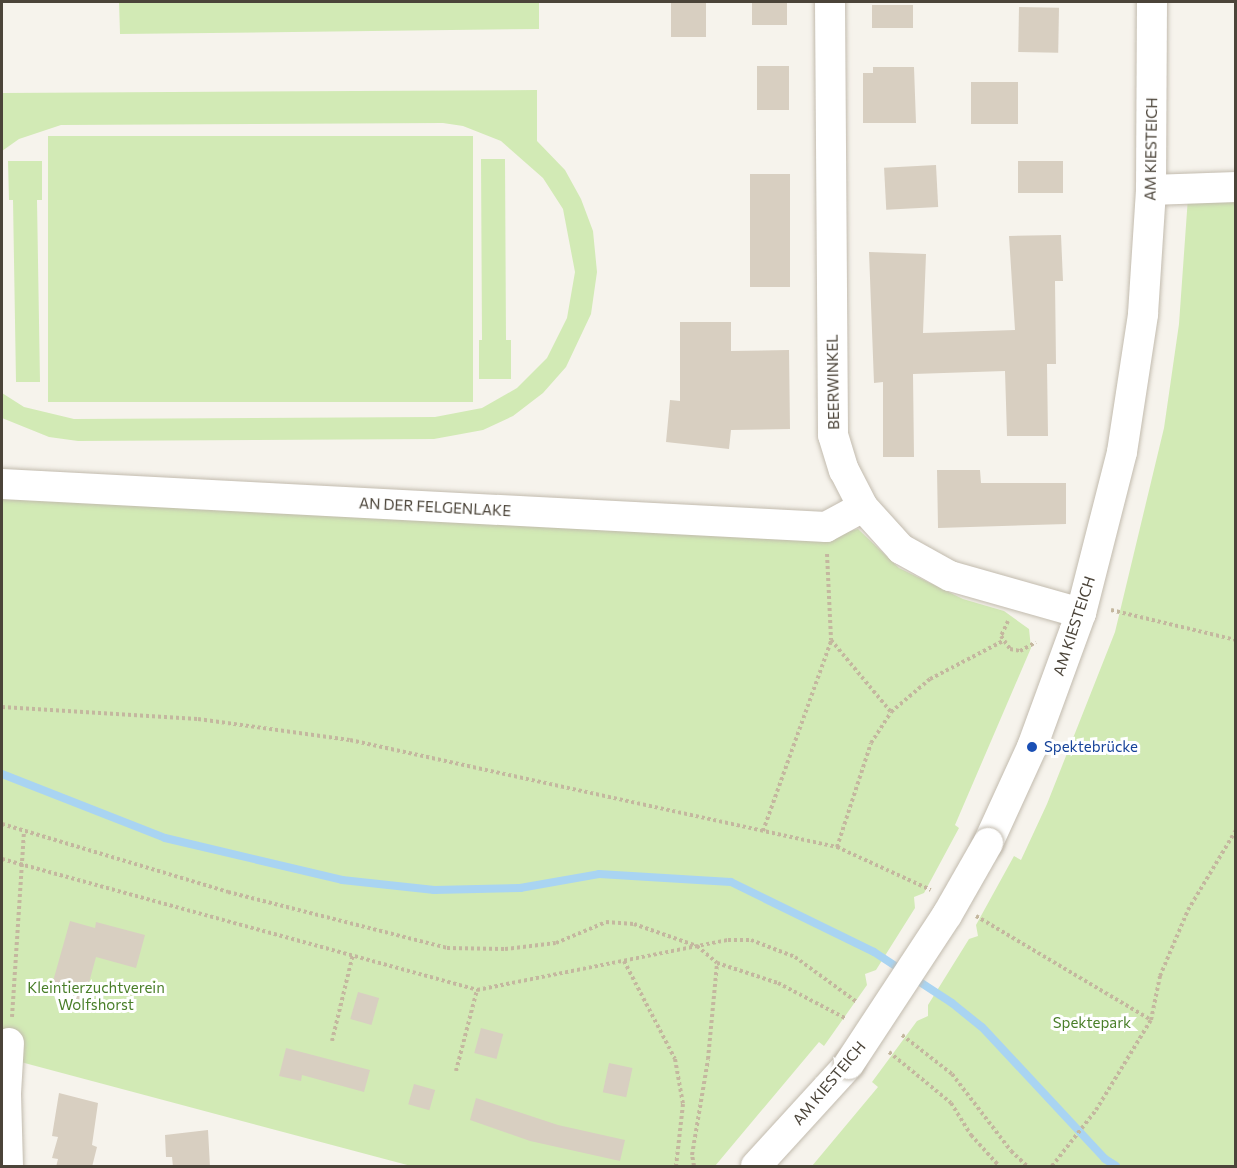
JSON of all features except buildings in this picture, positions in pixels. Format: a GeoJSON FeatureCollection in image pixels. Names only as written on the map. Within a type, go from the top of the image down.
{"type":"FeatureCollection","features":[{"type":"Feature","properties":{"kind":"street","name":"BEERWINKEL"},"geometry":{"type":"LineString","coordinates":[[830,2],[833,435],[844,470],[863,507],[901,549],[950,576],[1082,608]]}},
{"type":"Feature","properties":{"kind":"street","name":"AM KIESTEICH"},"geometry":{"type":"LineString","coordinates":[[756,1167],[849,1064],[947,915],[988,843],[1032,747],[1082,608],[1122,453],[1143,314],[1151,190],[1152,2]]}},
{"type":"Feature","properties":{"kind":"street"},"geometry":{"type":"LineString","coordinates":[[1151,190],[1236,187]]}},
{"type":"Feature","properties":{"kind":"street","name":"AN DER FELGENLAKE"},"geometry":{"type":"LineString","coordinates":[[2,484],[826,527],[863,507]]}},
{"type":"Feature","properties":{"kind":"street"},"geometry":{"type":"LineString","coordinates":[[8,1167],[6,1093],[9,1043]]}},
{"type":"Feature","properties":{"kind":"path"},"geometry":{"type":"LineString","coordinates":[[763,831],[831,640],[827,544]]}},
{"type":"Feature","properties":{"kind":"path"},"geometry":{"type":"LineString","coordinates":[[1082,608],[1236,640]]}},
{"type":"Feature","properties":{"kind":"path"},"geometry":{"type":"LineString","coordinates":[[1011,618],[1003,625],[1003,641],[1010,649],[1020,651],[1036,642]]}},
{"type":"Feature","properties":{"kind":"path"},"geometry":{"type":"LineString","coordinates":[[831,640],[891,712]]}},
{"type":"Feature","properties":{"kind":"path"},"geometry":{"type":"LineString","coordinates":[[837,847],[871,743],[891,712],[930,679],[1003,641]]}},
{"type":"Feature","properties":{"kind":"path"},"geometry":{"type":"LineString","coordinates":[[2,707],[198,719],[350,740],[837,847],[926,887]]}},
{"type":"Feature","properties":{"kind":"path"},"geometry":{"type":"LineString","coordinates":[[2,825],[228,892],[447,948],[506,949],[556,943],[606,922],[634,924],[697,946],[717,963],[708,1059],[692,1155],[694,1167]]}},
{"type":"Feature","properties":{"kind":"path"},"geometry":{"type":"LineString","coordinates":[[1052,1167],[1096,1110],[1151,1020],[1160,976],[1188,910],[1236,830]]}},
{"type":"Feature","properties":{"kind":"path"},"geometry":{"type":"LineString","coordinates":[[9,1043],[24,832]]}},
{"type":"Feature","properties":{"kind":"path"},"geometry":{"type":"LineString","coordinates":[[2,859],[477,990],[728,940],[768,944],[795,957],[854,999]]}},
{"type":"Feature","properties":{"kind":"path"},"geometry":{"type":"LineString","coordinates":[[983,920],[1151,1020]]}},
{"type":"Feature","properties":{"kind":"path"},"geometry":{"type":"LineString","coordinates":[[332,1041],[353,954]]}},
{"type":"Feature","properties":{"kind":"path"},"geometry":{"type":"LineString","coordinates":[[624,961],[675,1059],[684,1104],[676,1167]]}},
{"type":"Feature","properties":{"kind":"path"},"geometry":{"type":"LineString","coordinates":[[456,1071],[477,990]]}},
{"type":"Feature","properties":{"kind":"path"},"geometry":{"type":"LineString","coordinates":[[909,1040],[952,1074],[1011,1151],[1027,1167]]}},
{"type":"Feature","properties":{"kind":"green space"},"geometry":{"type":"Polygon","coordinates":[[[119,2],[539,2],[539,29],[120,34],[119,2]]]}},
{"type":"Feature","properties":{"kind":"green space"},"geometry":{"type":"Polygon","coordinates":[[[537,90],[537,141],[565,170],[581,199],[593,231],[597,272],[591,314],[566,367],[543,393],[513,416],[483,430],[434,439],[78,441],[49,437],[2,418],[2,393],[24,407],[74,419],[435,417],[482,408],[517,388],[547,358],[567,318],[575,272],[563,209],[543,178],[501,141],[463,126],[443,123],[61,125],[19,139],[2,151],[2,93],[537,90]]]}},
{"type":"Feature","properties":{"kind":"green space"},"geometry":{"type":"Polygon","coordinates":[[[48,136],[473,136],[473,402],[48,402],[48,136]]]}},
{"type":"Feature","properties":{"kind":"green space"},"geometry":{"type":"Polygon","coordinates":[[[481,159],[505,159],[506,340],[511,340],[511,379],[479,379],[479,340],[482,340],[481,159]]]}},
{"type":"Feature","properties":{"kind":"green space"},"geometry":{"type":"Polygon","coordinates":[[[8,161],[42,161],[42,200],[37,200],[40,382],[16,382],[13,200],[9,200],[8,161]]]}},
{"type":"Feature","properties":{"kind":"green space","name":"Spektepark"},"geometry":{"type":"Polygon","coordinates":[[[1188,197],[1235,198],[1235,1166],[812,1166],[878,1087],[872,1082],[917,1021],[928,1016],[928,1005],[969,939],[978,936],[976,925],[1014,856],[1021,860],[1047,804],[1115,632],[1164,428],[1179,324],[1188,197]]]}},
{"type":"Feature","properties":{"kind":"green space","name":"Kleintierzuchtverein Wolfshorst"},"geometry":{"type":"Polygon","coordinates":[[[2,498],[815,540],[858,529],[899,568],[963,599],[1004,611],[1029,629],[1031,648],[955,825],[959,828],[924,893],[914,897],[915,908],[876,970],[865,974],[867,985],[824,1046],[819,1042],[715,1166],[411,1166],[2,1057],[2,498]]]}},
{"type":"Feature","properties":{"kind":"waterway"},"geometry":{"type":"LineString","coordinates":[[2,774],[165,838],[342,880],[434,890],[520,888],[599,874],[731,882],[874,952],[952,1003],[982,1027],[1105,1159],[1116,1166]]}},
{"type":"Feature","properties":{"kind":"place","name":"Spektebrücke"},"geometry":{"type":"Point","coordinates":[1032,747]}}]}
